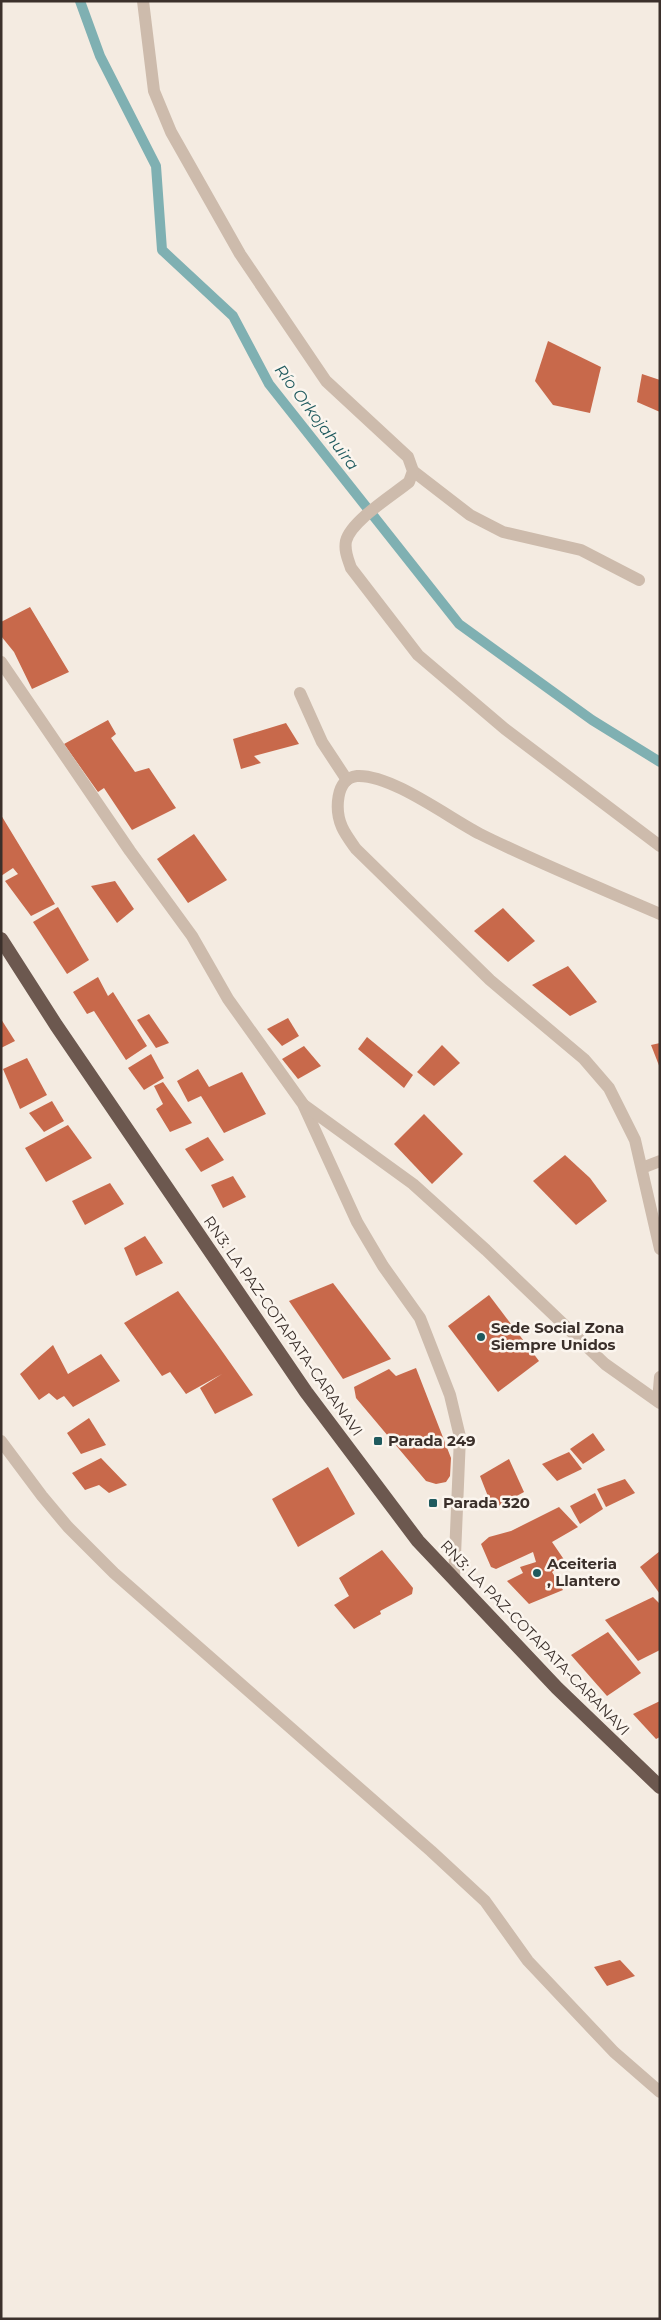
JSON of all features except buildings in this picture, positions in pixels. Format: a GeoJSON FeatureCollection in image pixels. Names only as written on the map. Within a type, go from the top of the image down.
{"type":"FeatureCollection","features":[{"type":"Feature","properties":{"kind":"highway","name":"RN3: LA PAZ-COTAPATA-CARANAVI"},"geometry":{"type":"LineString","coordinates":[[1,939],[56,1025],[306,1392],[418,1542],[557,1688],[660,1786]]}},
{"type":"Feature","properties":{"kind":"street"},"geometry":{"type":"LineString","coordinates":[[143,1],[154,91],[171,132],[240,254],[326,381],[408,457],[411,477],[470,516],[503,532],[581,550],[639,580]]}},
{"type":"Feature","properties":{"kind":"street"},"geometry":{"type":"LineString","coordinates":[[411,477],[354,526],[346,541],[346,556],[352,568],[418,655],[505,729],[660,846]]}},
{"type":"Feature","properties":{"kind":"street"},"geometry":{"type":"LineString","coordinates":[[1,662],[130,851],[192,936],[228,999],[303,1104],[357,1222],[383,1266],[420,1318],[450,1395],[460,1437],[454,1579]]}},
{"type":"Feature","properties":{"kind":"street"},"geometry":{"type":"LineString","coordinates":[[300,693],[322,742],[347,780]]}},
{"type":"Feature","properties":{"kind":"street"},"geometry":{"type":"LineString","coordinates":[[660,914],[480,834],[389,783],[370,777],[356,776],[347,780],[340,788],[337,805],[341,826],[356,849],[490,980],[584,1059],[609,1088],[634,1140],[660,1249]]}},
{"type":"Feature","properties":{"kind":"street"},"geometry":{"type":"LineString","coordinates":[[303,1104],[413,1184],[486,1250],[605,1364],[659,1402]]}},
{"type":"Feature","properties":{"kind":"street"},"geometry":{"type":"LineString","coordinates":[[642,1168],[660,1161]]}},
{"type":"Feature","properties":{"kind":"street"},"geometry":{"type":"LineString","coordinates":[[659,1402],[660,1377]]}},
{"type":"Feature","properties":{"kind":"street"},"geometry":{"type":"LineString","coordinates":[[1,1441],[42,1496],[114,1573],[431,1851],[485,1901],[528,1961],[614,2052],[660,2092]]}},
{"type":"Feature","properties":{"kind":"waterway","name":"Río Orkojahuira"},"geometry":{"type":"LineString","coordinates":[[80,1],[100,56],[156,166],[162,250],[233,316],[269,384],[459,624],[592,720],[660,762]]}},
{"type":"Feature","properties":{"kind":"place","name":"Sede Social Zona Siempre Unidos"},"geometry":{"type":"Point","coordinates":[481,1337]}},
{"type":"Feature","properties":{"kind":"place","name":"Parada 249"},"geometry":{"type":"Point","coordinates":[378,1441]}},
{"type":"Feature","properties":{"kind":"place","name":"Parada 320"},"geometry":{"type":"Point","coordinates":[433,1503]}},
{"type":"Feature","properties":{"kind":"place","name":"Aceiteria , Llantero"},"geometry":{"type":"Point","coordinates":[537,1573]}}]}
